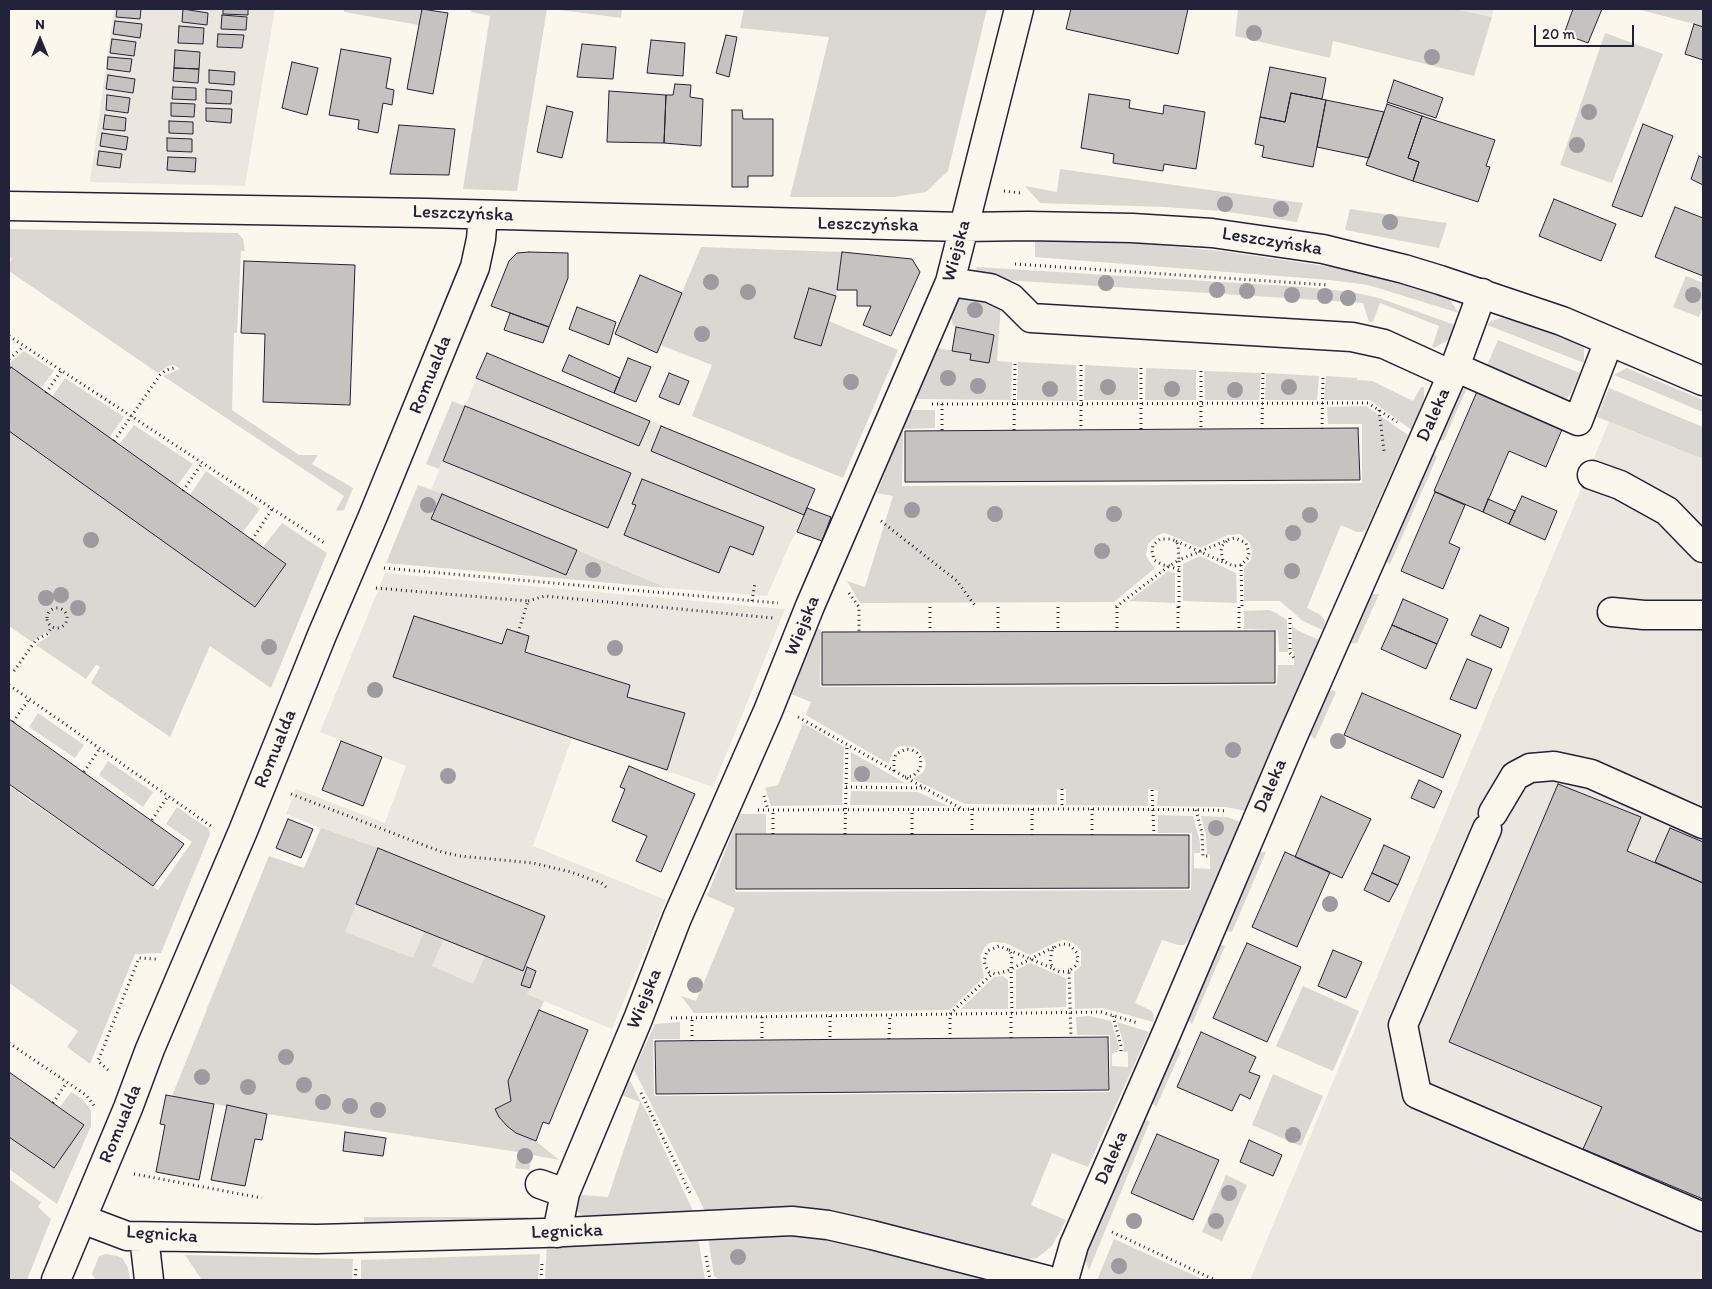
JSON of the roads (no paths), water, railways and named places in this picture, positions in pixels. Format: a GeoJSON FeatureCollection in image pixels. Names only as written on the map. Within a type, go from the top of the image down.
{"type":"FeatureCollection","features":[{"type":"Feature","properties":{"kind":"street","name":"Wiejska"},"geometry":{"type":"LineString","coordinates":[[557,1233],[553,1188],[638,1019],[677,918],[725,810],[950,282],[1019,9]]}},
{"type":"Feature","properties":{"kind":"street","name":"Leszczyńska"},"geometry":{"type":"LineString","coordinates":[[9,206],[226,209],[963,227],[1132,228],[1249,238],[1363,258],[1482,293],[1562,321],[1703,381]]}},
{"type":"Feature","properties":{"kind":"street","name":"Romualda"},"geometry":{"type":"LineString","coordinates":[[56,1280],[475,267],[481,240],[483,215]]}},
{"type":"Feature","properties":{"kind":"street"},"geometry":{"type":"LineString","coordinates":[[950,282],[990,288],[1010,298],[1030,318],[1352,337],[1384,344],[1578,421],[1609,341]]}},
{"type":"Feature","properties":{"kind":"street","name":"Daleka"},"geometry":{"type":"LineString","coordinates":[[1064,1280],[1074,1245],[1453,371],[1482,293]]}},
{"type":"Feature","properties":{"kind":"street"},"geometry":{"type":"LineString","coordinates":[[1592,475],[1620,485],[1667,511],[1703,548]]}},
{"type":"Feature","properties":{"kind":"street"},"geometry":{"type":"LineString","coordinates":[[1612,612],[1644,615],[1703,615]]}},
{"type":"Feature","properties":{"kind":"street"},"geometry":{"type":"LineString","coordinates":[[1703,824],[1591,774],[1554,766],[1530,768],[1515,776],[1490,821],[1403,1025],[1417,1094],[1703,1217]]}},
{"type":"Feature","properties":{"kind":"street","name":"Legnicka"},"geometry":{"type":"LineString","coordinates":[[82,1219],[127,1236],[144,1237],[318,1229],[557,1233],[792,1222],[828,1225],[1047,1280]]}},
{"type":"Feature","properties":{"kind":"street"},"geometry":{"type":"LineString","coordinates":[[144,1237],[149,1280]]}}]}
